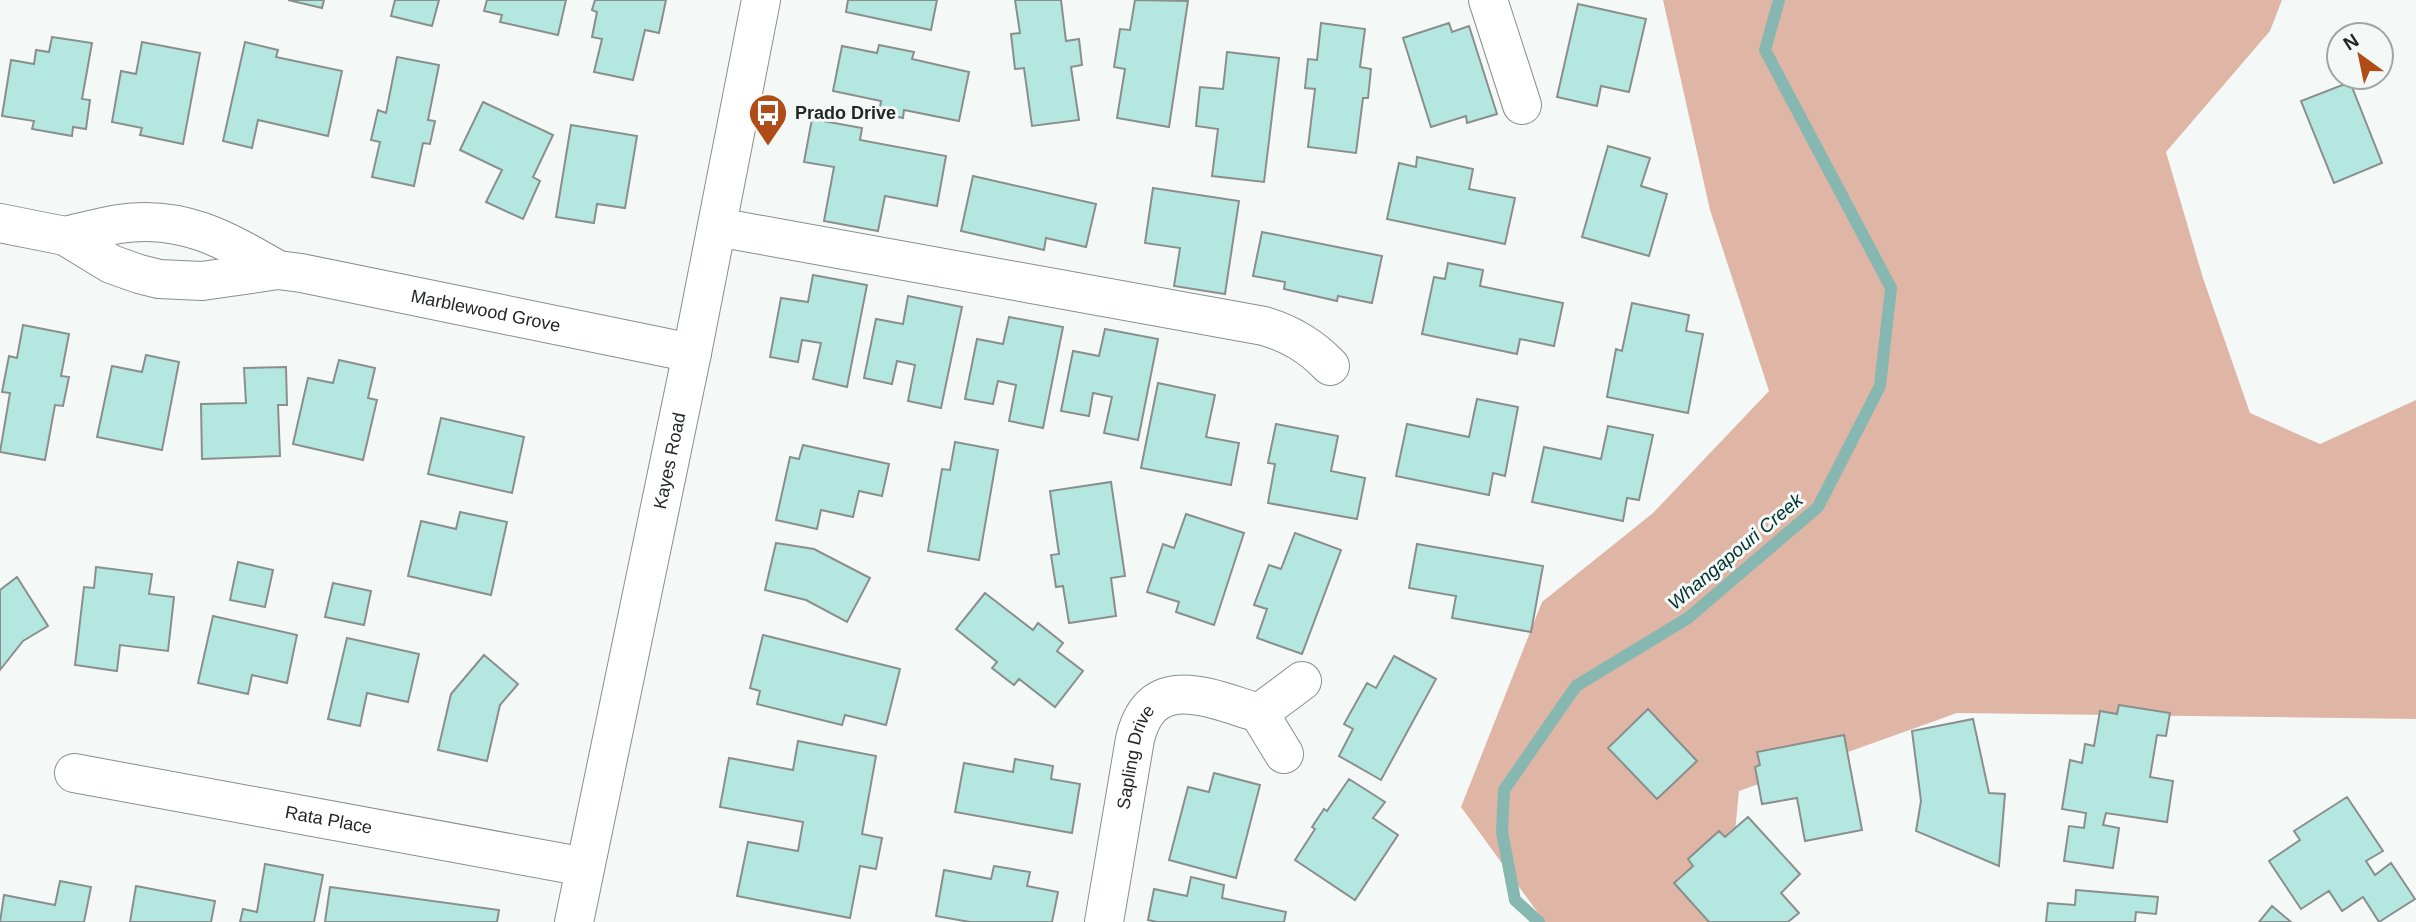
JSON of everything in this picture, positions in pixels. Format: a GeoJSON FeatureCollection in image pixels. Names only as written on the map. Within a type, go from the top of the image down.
{"type":"FeatureCollection","features":[{"type":"Feature","properties":{"kind":"street","name":"Kayes Road"},"geometry":{"type":"LineString","coordinates":[[574,922],[692,353],[761,0]]}},
{"type":"Feature","properties":{"kind":"street"},"geometry":{"type":"LineString","coordinates":[[1488,0],[1522,105]]}},
{"type":"Feature","properties":{"kind":"street","name":"Marblewood Grove"},"geometry":{"type":"LineString","coordinates":[[0,223],[65,236],[111,264],[159,279],[202,281],[278,270],[301,273],[692,353]]}},
{"type":"Feature","properties":{"kind":"street","name":"Marblewood Grove"},"geometry":{"type":"LineString","coordinates":[[65,236],[120,224],[172,223],[198,229],[227,241],[278,270]]}},
{"type":"Feature","properties":{"kind":"street"},"geometry":{"type":"LineString","coordinates":[[717,227],[1264,326],[1298,340],[1316,351],[1330,366]]}},
{"type":"Feature","properties":{"kind":"street"},"geometry":{"type":"LineString","coordinates":[[1284,754],[1259,713],[1302,681]]}},
{"type":"Feature","properties":{"kind":"street","name":"Sapling Drive"},"geometry":{"type":"LineString","coordinates":[[1104,922],[1135,738],[1146,712],[1164,696],[1192,694],[1259,713]]}},
{"type":"Feature","properties":{"kind":"street","name":"Rata Place"},"geometry":{"type":"LineString","coordinates":[[74,773],[585,867]]}},
{"type":"Feature","properties":{"kind":"shaded area"},"geometry":{"type":"Polygon","coordinates":[[[1663,0],[2282,0],[2270,31],[2166,152],[2203,278],[2250,413],[2320,444],[2416,400],[2416,719],[1957,713],[1739,791],[1726,922],[1541,922],[1541,917],[1461,807],[1542,602],[1653,513],[1769,391],[1710,210],[1663,0]]]}},
{"type":"Feature","properties":{"kind":"building"},"geometry":{"type":"Polygon","coordinates":[[[288,0],[324,0],[322,8],[288,0]]]}},
{"type":"Feature","properties":{"kind":"building"},"geometry":{"type":"Polygon","coordinates":[[[395,0],[439,0],[432,26],[391,16],[395,0]]]}},
{"type":"Feature","properties":{"kind":"building"},"geometry":{"type":"Polygon","coordinates":[[[487,0],[566,0],[558,35],[500,22],[502,15],[484,11],[487,0]]]}},
{"type":"Feature","properties":{"kind":"building"},"geometry":{"type":"Polygon","coordinates":[[[595,0],[666,0],[659,33],[645,30],[633,80],[594,72],[602,39],[592,37],[597,12],[592,10],[595,0]]]}},
{"type":"Feature","properties":{"kind":"building"},"geometry":{"type":"Polygon","coordinates":[[[848,0],[937,0],[931,30],[846,12],[848,0]]]}},
{"type":"Feature","properties":{"kind":"building"},"geometry":{"type":"Polygon","coordinates":[[[1015,0],[1061,0],[1066,41],[1079,39],[1082,65],[1071,67],[1079,120],[1032,126],[1024,68],[1015,69],[1011,34],[1020,33],[1015,0]]]}},
{"type":"Feature","properties":{"kind":"building"},"geometry":{"type":"Polygon","coordinates":[[[1135,0],[1188,1],[1169,127],[1117,118],[1125,69],[1114,67],[1120,29],[1130,30],[1135,0]]]}},
{"type":"Feature","properties":{"kind":"building"},"geometry":{"type":"Polygon","coordinates":[[[1578,4],[1646,19],[1629,92],[1601,86],[1597,106],[1557,97],[1578,4]]]}},
{"type":"Feature","properties":{"kind":"building"},"geometry":{"type":"Polygon","coordinates":[[[1321,23],[1365,29],[1360,67],[1371,69],[1368,98],[1363,98],[1356,153],[1308,147],[1315,89],[1305,88],[1308,59],[1317,60],[1321,23]]]}},
{"type":"Feature","properties":{"kind":"building"},"geometry":{"type":"Polygon","coordinates":[[[1449,23],[1452,32],[1469,26],[1497,114],[1467,123],[1466,116],[1431,127],[1403,38],[1449,23]]]}},
{"type":"Feature","properties":{"kind":"building"},"geometry":{"type":"Polygon","coordinates":[[[52,37],[92,43],[82,99],[90,100],[86,129],[73,127],[72,136],[32,129],[34,121],[2,116],[11,60],[34,64],[36,50],[49,52],[52,37]]]}},
{"type":"Feature","properties":{"kind":"building"},"geometry":{"type":"Polygon","coordinates":[[[142,42],[200,53],[183,144],[140,135],[142,128],[112,122],[121,71],[136,74],[142,42]]]}},
{"type":"Feature","properties":{"kind":"building"},"geometry":{"type":"Polygon","coordinates":[[[245,42],[278,50],[276,57],[342,71],[328,136],[258,120],[252,148],[223,141],[245,42]]]}},
{"type":"Feature","properties":{"kind":"building"},"geometry":{"type":"Polygon","coordinates":[[[879,45],[914,52],[912,59],[969,72],[959,121],[904,110],[903,118],[879,113],[881,101],[833,91],[842,46],[877,53],[879,45]]]}},
{"type":"Feature","properties":{"kind":"building"},"geometry":{"type":"Polygon","coordinates":[[[1227,52],[1279,58],[1264,182],[1212,176],[1218,129],[1196,126],[1200,87],[1223,89],[1227,52]]]}},
{"type":"Feature","properties":{"kind":"building"},"geometry":{"type":"Polygon","coordinates":[[[397,57],[439,65],[428,120],[435,121],[430,144],[423,143],[414,186],[372,177],[380,142],[371,140],[378,110],[386,113],[397,57]]]}},
{"type":"Feature","properties":{"kind":"building"},"geometry":{"type":"Polygon","coordinates":[[[2327,91],[2354,91],[2382,163],[2334,183],[2301,101],[2327,91]]]}},
{"type":"Feature","properties":{"kind":"building"},"geometry":{"type":"Polygon","coordinates":[[[483,102],[553,135],[533,177],[540,181],[523,219],[486,202],[502,170],[460,150],[483,102]]]}},
{"type":"Feature","properties":{"kind":"building"},"geometry":{"type":"Polygon","coordinates":[[[812,119],[862,128],[860,140],[946,156],[937,206],[885,196],[878,231],[824,221],[834,167],[804,162],[812,119]]]}},
{"type":"Feature","properties":{"kind":"building"},"geometry":{"type":"Polygon","coordinates":[[[571,125],[637,136],[625,208],[597,204],[594,223],[556,217],[571,125]]]}},
{"type":"Feature","properties":{"kind":"building"},"geometry":{"type":"Polygon","coordinates":[[[1608,146],[1650,158],[1641,186],[1667,194],[1649,256],[1582,237],[1608,146]]]}},
{"type":"Feature","properties":{"kind":"building"},"geometry":{"type":"Polygon","coordinates":[[[1417,157],[1473,169],[1469,189],[1515,198],[1505,244],[1387,219],[1399,163],[1416,167],[1417,157]]]}},
{"type":"Feature","properties":{"kind":"building"},"geometry":{"type":"Polygon","coordinates":[[[973,176],[1096,204],[1086,247],[1046,238],[1044,250],[961,231],[973,176]]]}},
{"type":"Feature","properties":{"kind":"building"},"geometry":{"type":"Polygon","coordinates":[[[1153,188],[1239,201],[1225,294],[1174,286],[1180,248],[1145,243],[1153,188]]]}},
{"type":"Feature","properties":{"kind":"building"},"geometry":{"type":"Polygon","coordinates":[[[1262,232],[1382,256],[1372,303],[1338,296],[1337,301],[1284,289],[1285,282],[1253,276],[1262,232]]]}},
{"type":"Feature","properties":{"kind":"building"},"geometry":{"type":"Polygon","coordinates":[[[1448,263],[1483,270],[1480,286],[1563,303],[1554,346],[1520,339],[1517,354],[1422,334],[1434,277],[1445,279],[1448,263]]]}},
{"type":"Feature","properties":{"kind":"building"},"geometry":{"type":"Polygon","coordinates":[[[813,275],[867,285],[847,387],[813,379],[821,343],[802,340],[798,362],[770,357],[781,298],[808,302],[813,275]]]}},
{"type":"Feature","properties":{"kind":"building"},"geometry":{"type":"Polygon","coordinates":[[[908,296],[962,307],[941,408],[908,401],[915,365],[897,361],[892,384],[864,378],[876,319],[903,324],[908,296]]]}},
{"type":"Feature","properties":{"kind":"building"},"geometry":{"type":"Polygon","coordinates":[[[1632,303],[1689,315],[1686,331],[1703,334],[1688,413],[1607,397],[1616,349],[1622,351],[1632,303]]]}},
{"type":"Feature","properties":{"kind":"building"},"geometry":{"type":"Polygon","coordinates":[[[1009,317],[1063,327],[1043,428],[1009,421],[1016,385],[998,381],[993,404],[965,399],[977,339],[1003,344],[1009,317]]]}},
{"type":"Feature","properties":{"kind":"building"},"geometry":{"type":"Polygon","coordinates":[[[23,325],[69,334],[61,376],[69,377],[63,406],[55,405],[45,460],[0,452],[10,393],[2,392],[9,356],[17,358],[23,325]]]}},
{"type":"Feature","properties":{"kind":"building"},"geometry":{"type":"Polygon","coordinates":[[[1105,329],[1158,339],[1138,440],[1104,433],[1112,397],[1093,393],[1089,416],[1061,411],[1073,351],[1099,356],[1105,329]]]}},
{"type":"Feature","properties":{"kind":"building"},"geometry":{"type":"Polygon","coordinates":[[[146,355],[179,362],[162,450],[97,437],[112,366],[142,372],[146,355]]]}},
{"type":"Feature","properties":{"kind":"building"},"geometry":{"type":"Polygon","coordinates":[[[339,360],[375,368],[368,398],[377,400],[363,460],[293,444],[308,378],[333,383],[339,360]]]}},
{"type":"Feature","properties":{"kind":"building"},"geometry":{"type":"Polygon","coordinates":[[[286,367],[287,405],[278,405],[280,456],[202,459],[201,404],[246,403],[244,368],[286,367]]]}},
{"type":"Feature","properties":{"kind":"building"},"geometry":{"type":"Polygon","coordinates":[[[1158,383],[1215,395],[1206,437],[1239,443],[1231,485],[1141,468],[1158,383]]]}},
{"type":"Feature","properties":{"kind":"building"},"geometry":{"type":"Polygon","coordinates":[[[1477,399],[1518,407],[1505,476],[1493,473],[1489,495],[1396,476],[1407,424],[1469,437],[1477,399]]]}},
{"type":"Feature","properties":{"kind":"building"},"geometry":{"type":"Polygon","coordinates":[[[441,418],[524,437],[512,493],[428,474],[441,418]]]}},
{"type":"Feature","properties":{"kind":"building"},"geometry":{"type":"Polygon","coordinates":[[[1276,424],[1338,436],[1331,471],[1365,478],[1357,519],[1268,503],[1275,464],[1268,463],[1276,424]]]}},
{"type":"Feature","properties":{"kind":"building"},"geometry":{"type":"Polygon","coordinates":[[[1608,426],[1653,435],[1639,500],[1627,498],[1623,521],[1532,502],[1544,447],[1601,459],[1608,426]]]}},
{"type":"Feature","properties":{"kind":"building"},"geometry":{"type":"Polygon","coordinates":[[[955,442],[998,450],[979,560],[928,551],[942,469],[950,470],[955,442]]]}},
{"type":"Feature","properties":{"kind":"building"},"geometry":{"type":"Polygon","coordinates":[[[803,445],[889,464],[882,496],[859,491],[853,517],[821,510],[817,529],[776,520],[790,457],[799,459],[803,445]]]}},
{"type":"Feature","properties":{"kind":"building"},"geometry":{"type":"Polygon","coordinates":[[[1111,482],[1125,576],[1111,578],[1116,616],[1069,623],[1063,586],[1056,587],[1051,555],[1059,554],[1050,491],[1111,482]]]}},
{"type":"Feature","properties":{"kind":"building"},"geometry":{"type":"Polygon","coordinates":[[[460,512],[507,522],[491,595],[408,576],[421,521],[456,529],[460,512]]]}},
{"type":"Feature","properties":{"kind":"building"},"geometry":{"type":"Polygon","coordinates":[[[1186,514],[1244,533],[1214,625],[1176,612],[1179,602],[1147,592],[1163,544],[1174,548],[1186,514]]]}},
{"type":"Feature","properties":{"kind":"building"},"geometry":{"type":"Polygon","coordinates":[[[1295,533],[1341,550],[1302,654],[1257,638],[1267,609],[1254,605],[1269,565],[1281,569],[1295,533]]]}},
{"type":"Feature","properties":{"kind":"building"},"geometry":{"type":"Polygon","coordinates":[[[776,543],[814,549],[870,578],[847,622],[806,600],[765,590],[776,543]]]}},
{"type":"Feature","properties":{"kind":"building"},"geometry":{"type":"Polygon","coordinates":[[[1417,544],[1543,566],[1531,632],[1452,618],[1456,596],[1409,588],[1417,544]]]}},
{"type":"Feature","properties":{"kind":"building"},"geometry":{"type":"Polygon","coordinates":[[[238,562],[273,570],[265,607],[230,600],[238,562]]]}},
{"type":"Feature","properties":{"kind":"building"},"geometry":{"type":"Polygon","coordinates":[[[96,567],[152,574],[149,594],[174,597],[168,651],[120,645],[117,671],[75,665],[84,587],[94,588],[96,567]]]}},
{"type":"Feature","properties":{"kind":"building"},"geometry":{"type":"Polygon","coordinates":[[[17,577],[48,626],[23,641],[0,670],[0,590],[17,577]]]}},
{"type":"Feature","properties":{"kind":"building"},"geometry":{"type":"Polygon","coordinates":[[[333,583],[371,591],[364,625],[325,617],[333,583]]]}},
{"type":"Feature","properties":{"kind":"building"},"geometry":{"type":"Polygon","coordinates":[[[985,593],[1033,630],[1038,623],[1063,643],[1057,651],[1083,671],[1055,707],[1019,679],[1014,685],[992,668],[997,662],[956,629],[985,593]]]}},
{"type":"Feature","properties":{"kind":"building"},"geometry":{"type":"Polygon","coordinates":[[[213,616],[297,635],[287,683],[252,675],[248,694],[198,683],[213,616]]]}},
{"type":"Feature","properties":{"kind":"building"},"geometry":{"type":"Polygon","coordinates":[[[763,635],[900,669],[886,725],[845,715],[842,725],[757,704],[760,691],[750,688],[763,635]]]}},
{"type":"Feature","properties":{"kind":"building"},"geometry":{"type":"Polygon","coordinates":[[[347,638],[419,654],[408,702],[367,693],[360,726],[328,719],[347,638]]]}},
{"type":"Feature","properties":{"kind":"building"},"geometry":{"type":"Polygon","coordinates":[[[484,655],[518,684],[500,705],[487,761],[438,750],[451,694],[484,655]]]}},
{"type":"Feature","properties":{"kind":"building"},"geometry":{"type":"Polygon","coordinates":[[[1394,656],[1436,679],[1381,780],[1339,756],[1353,729],[1344,724],[1367,683],[1376,688],[1394,656]]]}},
{"type":"Feature","properties":{"kind":"building"},"geometry":{"type":"Polygon","coordinates":[[[2119,705],[2170,713],[2166,736],[2157,735],[2150,777],[2173,781],[2167,822],[2106,813],[2103,825],[2119,828],[2113,868],[2064,861],[2069,826],[2084,828],[2086,813],[2062,809],[2070,760],[2082,763],[2085,744],[2094,746],[2100,711],[2117,714],[2119,705]]]}},
{"type":"Feature","properties":{"kind":"building"},"geometry":{"type":"Polygon","coordinates":[[[1648,709],[1697,761],[1657,799],[1608,748],[1648,709]]]}},
{"type":"Feature","properties":{"kind":"building"},"geometry":{"type":"Polygon","coordinates":[[[1973,719],[1989,793],[2005,794],[1999,866],[1916,831],[1921,801],[1912,731],[1973,719]]]}},
{"type":"Feature","properties":{"kind":"building"},"geometry":{"type":"Polygon","coordinates":[[[1844,735],[1862,830],[1805,841],[1797,798],[1762,804],[1755,767],[1760,765],[1757,752],[1844,735]]]}},
{"type":"Feature","properties":{"kind":"building"},"geometry":{"type":"Polygon","coordinates":[[[798,741],[876,756],[862,834],[882,838],[876,869],[860,866],[850,918],[737,896],[748,842],[798,851],[803,822],[720,807],[729,758],[793,770],[798,741]]]}},
{"type":"Feature","properties":{"kind":"building"},"geometry":{"type":"Polygon","coordinates":[[[1015,759],[1053,766],[1051,779],[1080,784],[1072,833],[955,812],[964,763],[1013,772],[1015,759]]]}},
{"type":"Feature","properties":{"kind":"building"},"geometry":{"type":"Polygon","coordinates":[[[1214,773],[1260,785],[1236,878],[1169,860],[1188,787],[1209,792],[1214,773]]]}},
{"type":"Feature","properties":{"kind":"building"},"geometry":{"type":"Polygon","coordinates":[[[1349,779],[1385,802],[1373,818],[1398,835],[1355,900],[1295,860],[1324,809],[1327,811],[1349,779]]]}},
{"type":"Feature","properties":{"kind":"building"},"geometry":{"type":"Polygon","coordinates":[[[2347,797],[2383,851],[2366,861],[2375,875],[2391,863],[2415,899],[2379,922],[2363,897],[2342,911],[2329,891],[2301,909],[2269,861],[2300,840],[2294,831],[2347,797]]]}},
{"type":"Feature","properties":{"kind":"building"},"geometry":{"type":"Polygon","coordinates":[[[1748,817],[1800,874],[1781,893],[1799,913],[1788,922],[1709,922],[1674,883],[1693,866],[1688,859],[1719,831],[1725,837],[1748,817]]]}},
{"type":"Feature","properties":{"kind":"building"},"geometry":{"type":"Polygon","coordinates":[[[265,864],[323,875],[314,922],[240,922],[243,909],[257,912],[265,864]]]}},
{"type":"Feature","properties":{"kind":"building"},"geometry":{"type":"Polygon","coordinates":[[[994,866],[1030,872],[1027,886],[1058,892],[1052,922],[970,922],[936,916],[944,870],[991,879],[994,866]]]}},
{"type":"Feature","properties":{"kind":"building"},"geometry":{"type":"Polygon","coordinates":[[[1191,877],[1224,885],[1222,898],[1286,912],[1284,922],[1148,920],[1154,889],[1187,896],[1191,877]]]}},
{"type":"Feature","properties":{"kind":"building"},"geometry":{"type":"Polygon","coordinates":[[[60,881],[91,887],[84,922],[0,922],[4,895],[55,905],[60,881]]]}},
{"type":"Feature","properties":{"kind":"building"},"geometry":{"type":"Polygon","coordinates":[[[136,886],[215,901],[211,922],[130,922],[136,886]]]}},
{"type":"Feature","properties":{"kind":"building"},"geometry":{"type":"Polygon","coordinates":[[[330,887],[499,910],[497,922],[325,922],[330,887]]]}},
{"type":"Feature","properties":{"kind":"building"},"geometry":{"type":"Polygon","coordinates":[[[2076,890],[2158,897],[2156,914],[2136,912],[2135,922],[2046,922],[2048,903],[2075,905],[2076,890]]]}},
{"type":"Feature","properties":{"kind":"building"},"geometry":{"type":"Polygon","coordinates":[[[2272,906],[2291,922],[2259,922],[2272,906]]]}},
{"type":"Feature","properties":{"kind":"waterway","name":"Whangapouri Creek"},"geometry":{"type":"LineString","coordinates":[[1539,922],[1515,900],[1502,832],[1504,790],[1576,686],[1688,618],[1818,507],[1880,386],[1891,288],[1765,50],[1779,0]]}},
{"type":"Feature","properties":{"kind":"place","name":"Prado Drive"},"geometry":{"type":"Point","coordinates":[768,147]}}]}
